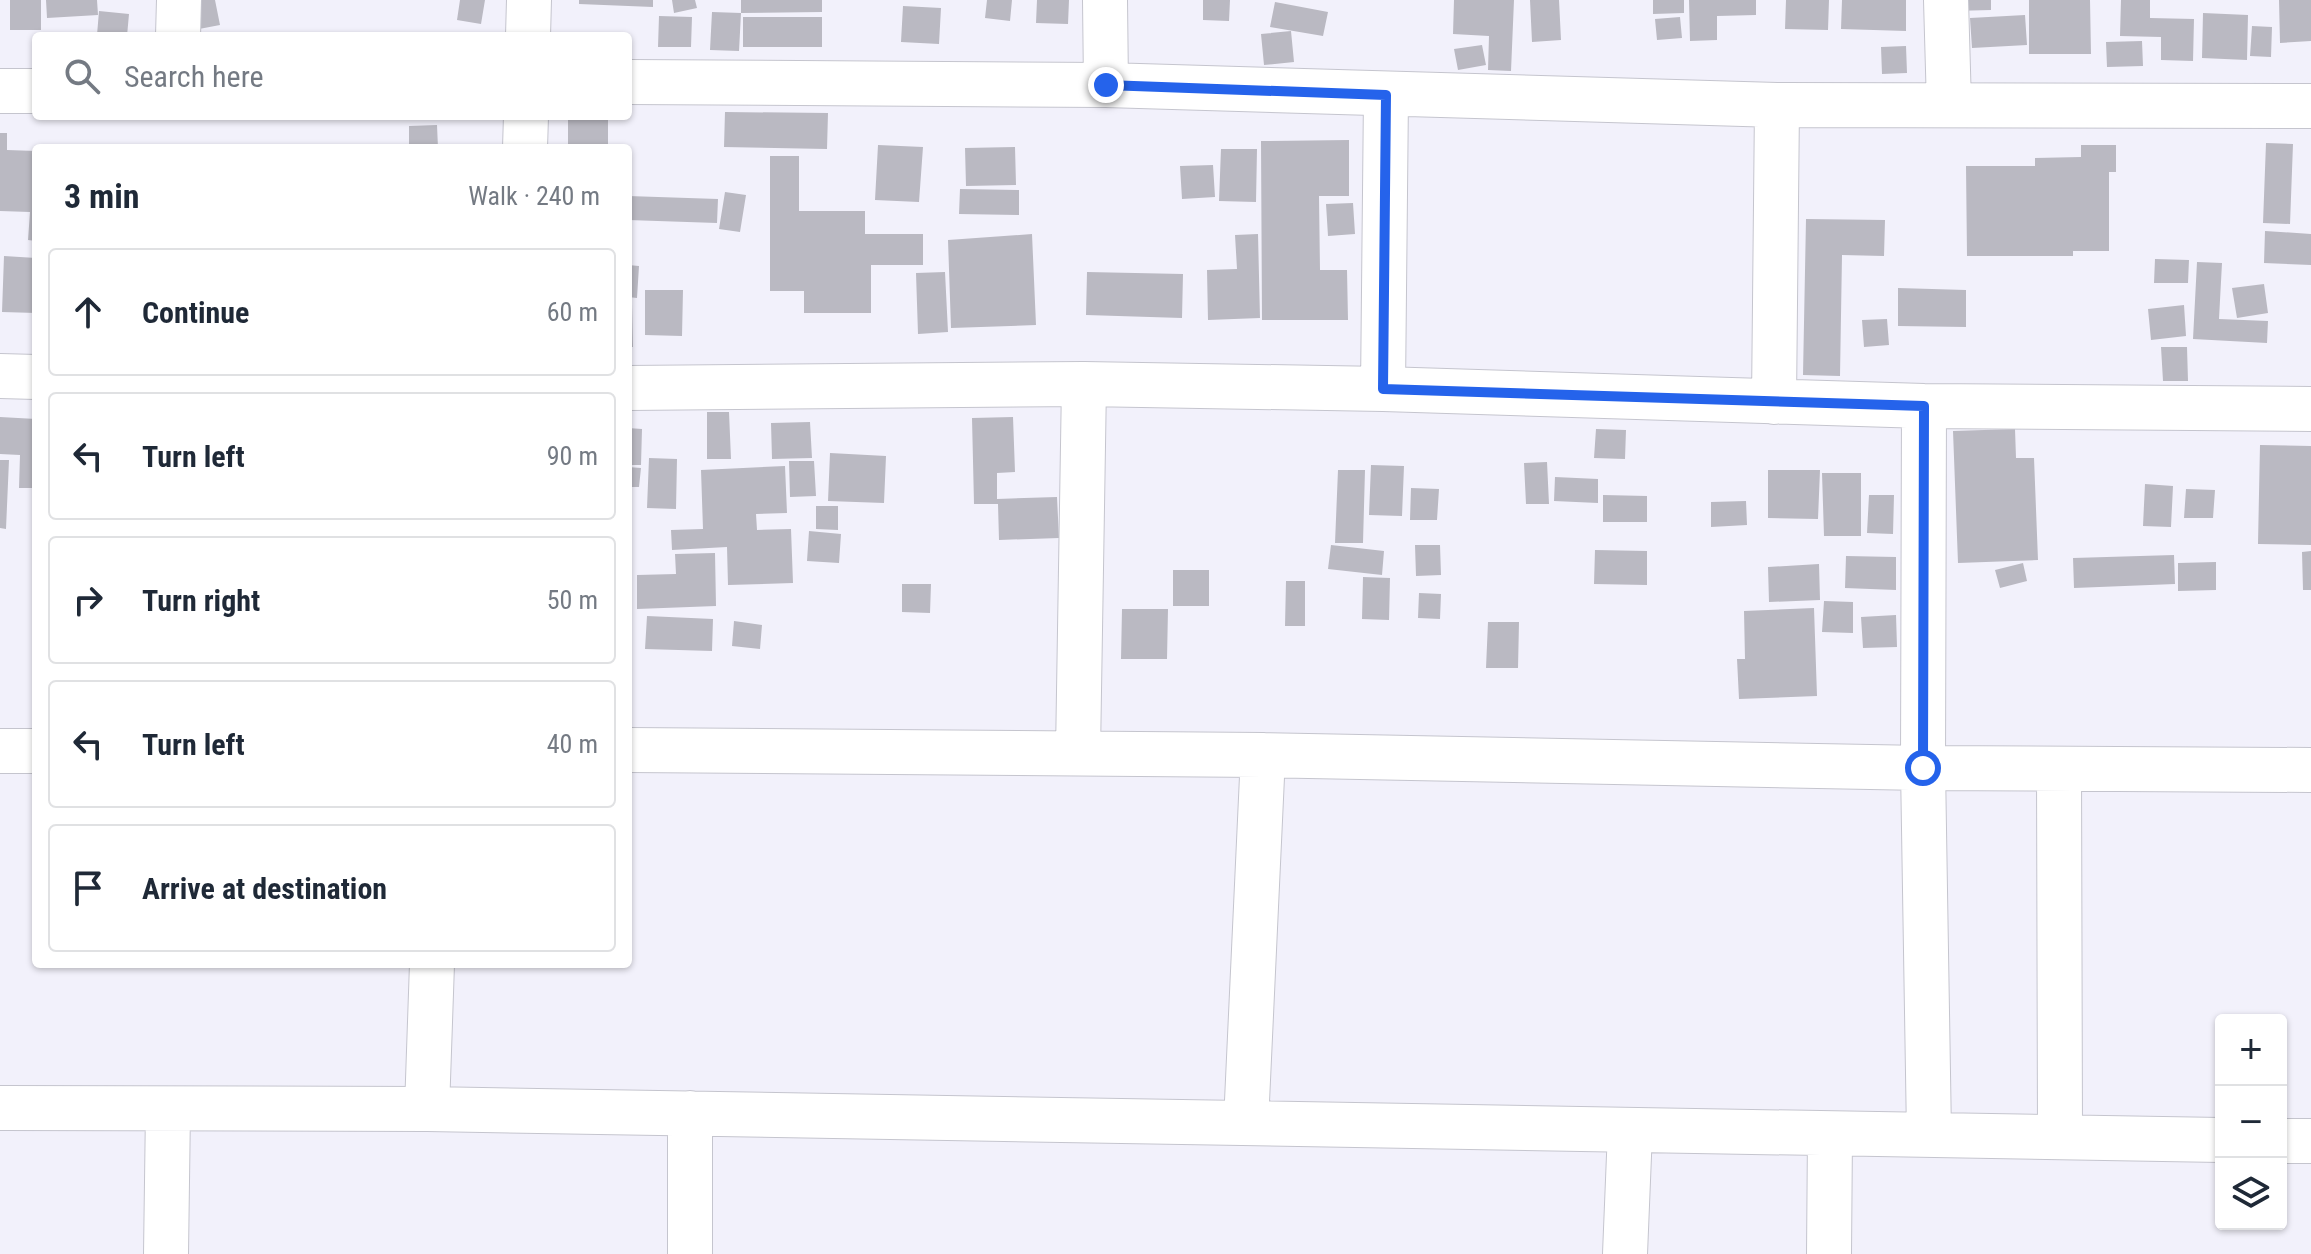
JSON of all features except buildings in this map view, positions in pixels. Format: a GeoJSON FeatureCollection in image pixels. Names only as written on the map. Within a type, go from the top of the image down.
{"type":"FeatureCollection","features":[{"type":"Feature","properties":{"kind":"street"},"geometry":{"type":"LineString","coordinates":[[178,32],[179,0]]}},
{"type":"Feature","properties":{"kind":"street"},"geometry":{"type":"LineString","coordinates":[[528,32],[529,0]]}},
{"type":"Feature","properties":{"kind":"street"},"geometry":{"type":"LineString","coordinates":[[1105,0],[1106,85]]}},
{"type":"Feature","properties":{"kind":"street"},"geometry":{"type":"LineString","coordinates":[[1946,0],[1949,105]]}},
{"type":"Feature","properties":{"kind":"street"},"geometry":{"type":"LineString","coordinates":[[632,82],[1106,85],[1777,105],[2311,106]]}},
{"type":"Feature","properties":{"kind":"street"},"geometry":{"type":"LineString","coordinates":[[0,91],[32,91]]}},
{"type":"Feature","properties":{"kind":"street"},"geometry":{"type":"LineString","coordinates":[[1383,389],[1386,95]]}},
{"type":"Feature","properties":{"kind":"street"},"geometry":{"type":"LineString","coordinates":[[1774,402],[1777,105]]}},
{"type":"Feature","properties":{"kind":"street"},"geometry":{"type":"LineString","coordinates":[[525,144],[526,120]]}},
{"type":"Feature","properties":{"kind":"street"},"geometry":{"type":"LineString","coordinates":[[0,376],[32,377]]}},
{"type":"Feature","properties":{"kind":"street"},"geometry":{"type":"LineString","coordinates":[[1078,753],[1084,384]]}},
{"type":"Feature","properties":{"kind":"street"},"geometry":{"type":"LineString","coordinates":[[632,388],[1084,384],[1383,389],[1924,406],[2311,409]]}},
{"type":"Feature","properties":{"kind":"street"},"geometry":{"type":"LineString","coordinates":[[1924,406],[1923,768],[1929,1134]]}},
{"type":"Feature","properties":{"kind":"street"},"geometry":{"type":"LineString","coordinates":[[632,750],[1263,755],[1923,768],[2311,770]]}},
{"type":"Feature","properties":{"kind":"street"},"geometry":{"type":"LineString","coordinates":[[0,751],[32,751]]}},
{"type":"Feature","properties":{"kind":"street"},"geometry":{"type":"LineString","coordinates":[[1246,1123],[1263,755]]}},
{"type":"Feature","properties":{"kind":"street"},"geometry":{"type":"LineString","coordinates":[[2059,769],[2060,1136]]}},
{"type":"Feature","properties":{"kind":"street"},"geometry":{"type":"LineString","coordinates":[[427,1109],[432,968]]}},
{"type":"Feature","properties":{"kind":"street"},"geometry":{"type":"LineString","coordinates":[[0,1108],[427,1109],[2215,1140]]}},
{"type":"Feature","properties":{"kind":"street"},"geometry":{"type":"LineString","coordinates":[[166,1254],[168,1109]]}},
{"type":"Feature","properties":{"kind":"street"},"geometry":{"type":"LineString","coordinates":[[690,1113],[690,1254]]}},
{"type":"Feature","properties":{"kind":"street"},"geometry":{"type":"LineString","coordinates":[[1625,1254],[1630,1131]]}},
{"type":"Feature","properties":{"kind":"street"},"geometry":{"type":"LineString","coordinates":[[1829,1254],[1830,1134]]}},
{"type":"Feature","properties":{"kind":"street"},"geometry":{"type":"LineString","coordinates":[[2287,1141],[2311,1141]]}},
{"type":"Feature","properties":{"kind":"route"},"geometry":{"type":"LineString","coordinates":[[1106,85],[1386,95],[1383,389],[1924,406],[1923,768]]}}]}
